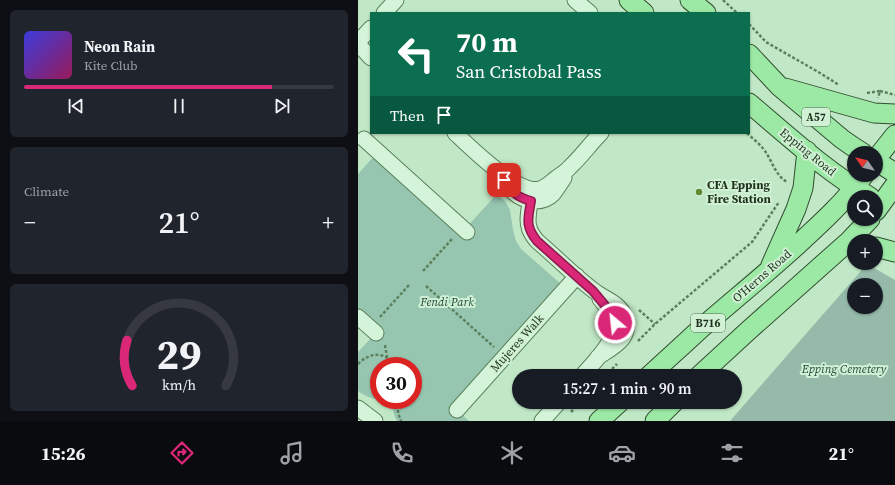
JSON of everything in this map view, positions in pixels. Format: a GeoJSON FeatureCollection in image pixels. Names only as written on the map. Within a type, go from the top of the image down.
{"type":"FeatureCollection","features":[{"type":"Feature","properties":{"kind":"main road"},"geometry":{"type":"LineString","coordinates":[[629,0],[643,12]]}},
{"type":"Feature","properties":{"kind":"main road"},"geometry":{"type":"LineString","coordinates":[[690,0],[705,12]]}},
{"type":"Feature","properties":{"kind":"main road","name":"A57"},"geometry":{"type":"LineString","coordinates":[[750,55],[780,87],[852,146]]}},
{"type":"Feature","properties":{"kind":"main road"},"geometry":{"type":"LineString","coordinates":[[780,87],[874,112],[895,114]]}},
{"type":"Feature","properties":{"kind":"main road","name":"Epping Road"},"geometry":{"type":"LineString","coordinates":[[750,104],[832,172],[861,190]]}},
{"type":"Feature","properties":{"kind":"main road"},"geometry":{"type":"LineString","coordinates":[[883,151],[895,135]]}},
{"type":"Feature","properties":{"kind":"main road"},"geometry":{"type":"LineString","coordinates":[[768,271],[796,209],[803,188],[807,151]]}},
{"type":"Feature","properties":{"kind":"main road"},"geometry":{"type":"LineString","coordinates":[[883,165],[895,173]]}},
{"type":"Feature","properties":{"kind":"main road","name":"O'Herns Road"},"geometry":{"type":"LineString","coordinates":[[883,192],[895,185]]}},
{"type":"Feature","properties":{"kind":"main road","name":"O'Herns Road"},"geometry":{"type":"LineString","coordinates":[[657,369],[768,271],[838,206],[847,204]]}},
{"type":"Feature","properties":{"kind":"main road","name":"B716"},"geometry":{"type":"LineString","coordinates":[[857,234],[864,226]]}},
{"type":"Feature","properties":{"kind":"main road","name":"B716"},"geometry":{"type":"LineString","coordinates":[[707,369],[847,244]]}},
{"type":"Feature","properties":{"kind":"main road"},"geometry":{"type":"LineString","coordinates":[[883,249],[895,252]]}},
{"type":"Feature","properties":{"kind":"main road"},"geometry":{"type":"LineString","coordinates":[[599,421],[612,409]]}},
{"type":"Feature","properties":{"kind":"main road"},"geometry":{"type":"LineString","coordinates":[[655,421],[667,409]]}},
{"type":"Feature","properties":{"kind":"street"},"geometry":{"type":"LineString","coordinates":[[385,12],[396,0]]}},
{"type":"Feature","properties":{"kind":"street"},"geometry":{"type":"LineString","coordinates":[[575,0],[589,12]]}},
{"type":"Feature","properties":{"kind":"street"},"geometry":{"type":"LineString","coordinates":[[370,29],[358,43],[370,57]]}},
{"type":"Feature","properties":{"kind":"street"},"geometry":{"type":"LineString","coordinates":[[456,134],[495,169],[513,192],[522,198],[532,195],[544,200],[552,195],[559,187],[569,169],[599,134]]}},
{"type":"Feature","properties":{"kind":"street"},"geometry":{"type":"LineString","coordinates":[[364,139],[464,230]]}},
{"type":"Feature","properties":{"kind":"street"},"geometry":{"type":"LineString","coordinates":[[532,195],[528,221],[532,234],[537,241],[593,291],[608,309],[615,323],[613,338],[588,369]]}},
{"type":"Feature","properties":{"kind":"street","name":"Mujeres Walk"},"geometry":{"type":"LineString","coordinates":[[457,410],[577,276]]}},
{"type":"Feature","properties":{"kind":"street"},"geometry":{"type":"LineString","coordinates":[[358,317],[373,330]]}},
{"type":"Feature","properties":{"kind":"street"},"geometry":{"type":"LineString","coordinates":[[358,408],[375,421]]}},
{"type":"Feature","properties":{"kind":"street"},"geometry":{"type":"LineString","coordinates":[[542,421],[553,409]]}},
{"type":"Feature","properties":{"kind":"path"},"geometry":{"type":"LineString","coordinates":[[723,0],[736,12]]}},
{"type":"Feature","properties":{"kind":"path"},"geometry":{"type":"LineString","coordinates":[[750,25],[766,42],[840,86]]}},
{"type":"Feature","properties":{"kind":"path"},"geometry":{"type":"LineString","coordinates":[[874,112],[880,91]]}},
{"type":"Feature","properties":{"kind":"path"},"geometry":{"type":"LineString","coordinates":[[860,94],[880,91],[895,95]]}},
{"type":"Feature","properties":{"kind":"path"},"geometry":{"type":"LineString","coordinates":[[748,134],[765,151],[784,180],[803,188]]}},
{"type":"Feature","properties":{"kind":"path"},"geometry":{"type":"LineString","coordinates":[[635,345],[655,324],[752,242],[783,197]]}},
{"type":"Feature","properties":{"kind":"path"},"geometry":{"type":"LineString","coordinates":[[422,271],[464,230]]}},
{"type":"Feature","properties":{"kind":"path"},"geometry":{"type":"LineString","coordinates":[[373,330],[409,285]]}},
{"type":"Feature","properties":{"kind":"path"},"geometry":{"type":"LineString","coordinates":[[426,286],[505,357]]}},
{"type":"Feature","properties":{"kind":"path"},"geometry":{"type":"LineString","coordinates":[[639,310],[655,324]]}},
{"type":"Feature","properties":{"kind":"path"},"geometry":{"type":"LineString","coordinates":[[358,364],[370,355],[377,354],[388,357]]}},
{"type":"Feature","properties":{"kind":"path"},"geometry":{"type":"LineString","coordinates":[[612,369],[620,360]]}},
{"type":"Feature","properties":{"kind":"path"},"geometry":{"type":"LineString","coordinates":[[398,409],[398,413],[402,421]]}},
{"type":"Feature","properties":{"kind":"green space","name":"Fendi Park"},"geometry":{"type":"Polygon","coordinates":[[[376,154],[463,231],[497,194],[505,201],[510,210],[516,241],[521,249],[561,284],[457,410],[469,421],[397,421],[393,409],[422,409],[422,357],[370,357],[370,398],[358,391],[358,352],[376,333],[358,313],[358,174],[376,154]]]}},
{"type":"Feature","properties":{"kind":"green space","name":"Epping Cemetery"},"geometry":{"type":"Polygon","coordinates":[[[862,270],[878,270],[895,280],[895,421],[730,421],[847,287],[847,314],[883,314],[883,278],[855,278],[862,270]]]}},
{"type":"Feature","properties":{"kind":"place","name":"CFA Epping Fire Station"},"geometry":{"type":"Point","coordinates":[699,192]}},
{"type":"Feature","properties":{"kind":"route"},"geometry":{"type":"LineString","coordinates":[[504,180],[513,192],[522,198],[531,201],[528,221],[529,228],[537,241],[593,291],[608,309],[615,323]]}}]}
